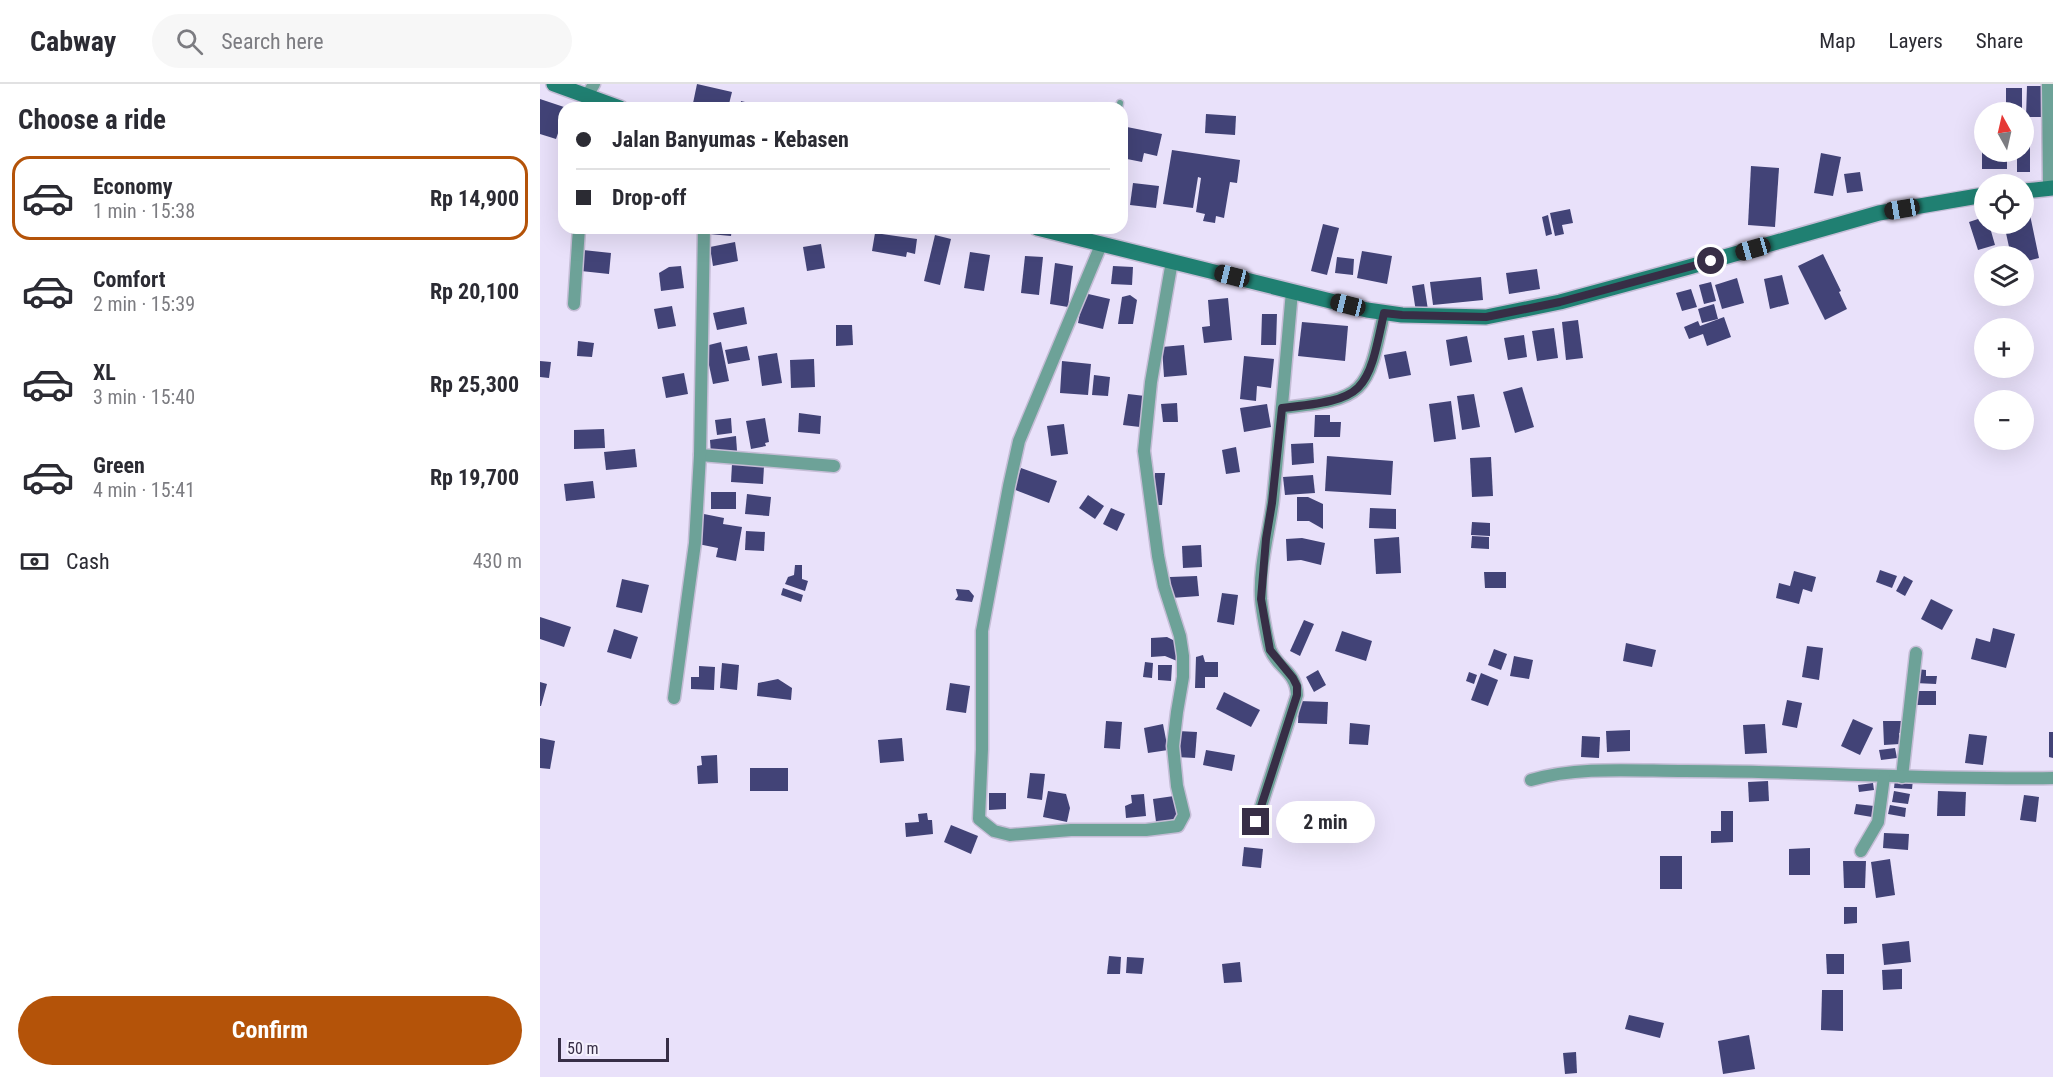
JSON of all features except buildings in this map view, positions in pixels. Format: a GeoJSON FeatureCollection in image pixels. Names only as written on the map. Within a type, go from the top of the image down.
{"type":"FeatureCollection","features":[{"type":"Feature","properties":{"kind":"main road"},"geometry":{"type":"LineString","coordinates":[[554,84],[590,90],[610,102]]}},
{"type":"Feature","properties":{"kind":"main road"},"geometry":{"type":"LineString","coordinates":[[2034,190],[2051,189]]}},
{"type":"Feature","properties":{"kind":"main road"},"geometry":{"type":"LineString","coordinates":[[1063,234],[1384,313],[1486,317],[1571,299],[1880,213],[1974,197]]}},
{"type":"Feature","properties":{"kind":"street"},"geometry":{"type":"LineString","coordinates":[[2048,85],[2051,189]]}},
{"type":"Feature","properties":{"kind":"street"},"geometry":{"type":"LineString","coordinates":[[574,304],[579,234]]}},
{"type":"Feature","properties":{"kind":"street"},"geometry":{"type":"LineString","coordinates":[[674,698],[694,543],[700,455],[704,234]]}},
{"type":"Feature","properties":{"kind":"street"},"geometry":{"type":"LineString","coordinates":[[1094,241],[1020,441],[982,632],[982,749],[979,819],[994,831],[1010,835],[1071,830],[1146,830],[1178,826],[1183,819],[1173,746],[1176,712],[1183,677],[1183,656],[1180,636],[1164,586],[1158,556],[1144,451],[1151,382],[1172,261]]}},
{"type":"Feature","properties":{"kind":"street"},"geometry":{"type":"LineString","coordinates":[[1256,822],[1297,695],[1297,686],[1293,678],[1270,650],[1261,599],[1292,291]]}},
{"type":"Feature","properties":{"kind":"street"},"geometry":{"type":"LineString","coordinates":[[1282,408],[1327,403],[1343,398],[1359,388],[1372,366],[1384,313]]}},
{"type":"Feature","properties":{"kind":"street"},"geometry":{"type":"LineString","coordinates":[[700,455],[834,466]]}},
{"type":"Feature","properties":{"kind":"street"},"geometry":{"type":"LineString","coordinates":[[1902,777],[1916,653]]}},
{"type":"Feature","properties":{"kind":"street"},"geometry":{"type":"LineString","coordinates":[[1531,780],[1555,773],[1583,771],[2053,778]]}},
{"type":"Feature","properties":{"kind":"street"},"geometry":{"type":"LineString","coordinates":[[1861,851],[1878,822],[1884,777]]}},
{"type":"Feature","properties":{"kind":"route"},"geometry":{"type":"LineString","coordinates":[[1256,822],[1297,695],[1297,686],[1293,678],[1270,650],[1261,599],[1282,408],[1327,403],[1343,398],[1359,388],[1372,366],[1384,313],[1486,317],[1560,302],[1711,261]]}}]}
